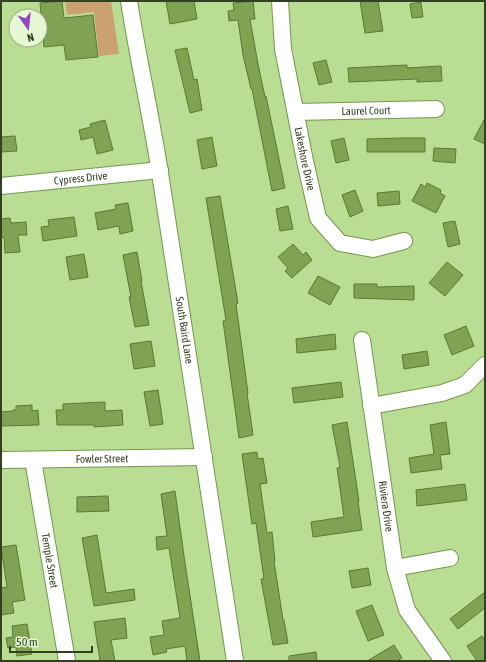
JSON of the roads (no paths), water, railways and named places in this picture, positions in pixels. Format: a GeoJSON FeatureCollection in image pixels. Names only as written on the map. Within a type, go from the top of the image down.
{"type":"FeatureCollection","features":[{"type":"Feature","properties":{"kind":"street","name":"South Baird Lane"},"geometry":{"type":"LineString","coordinates":[[129,1],[160,170],[235,661]]}},
{"type":"Feature","properties":{"kind":"street","name":"Lakeshore Drive"},"geometry":{"type":"LineString","coordinates":[[280,1],[283,49],[318,218],[340,243],[374,249],[404,242]]}},
{"type":"Feature","properties":{"kind":"street","name":"Laurel Court"},"geometry":{"type":"LineString","coordinates":[[296,112],[436,108]]}},
{"type":"Feature","properties":{"kind":"street","name":"Cypress Drive"},"geometry":{"type":"LineString","coordinates":[[1,186],[160,170]]}},
{"type":"Feature","properties":{"kind":"street","name":"Riviera Drive"},"geometry":{"type":"LineString","coordinates":[[362,340],[395,568],[407,610],[443,661]]}},
{"type":"Feature","properties":{"kind":"street"},"geometry":{"type":"LineString","coordinates":[[371,406],[442,393],[465,385],[485,365]]}},
{"type":"Feature","properties":{"kind":"street","name":"Fowler Street"},"geometry":{"type":"LineString","coordinates":[[1,460],[204,457]]}},
{"type":"Feature","properties":{"kind":"street","name":"Temple Street"},"geometry":{"type":"LineString","coordinates":[[34,460],[68,661]]}},
{"type":"Feature","properties":{"kind":"street"},"geometry":{"type":"LineString","coordinates":[[395,568],[450,558]]}}]}
